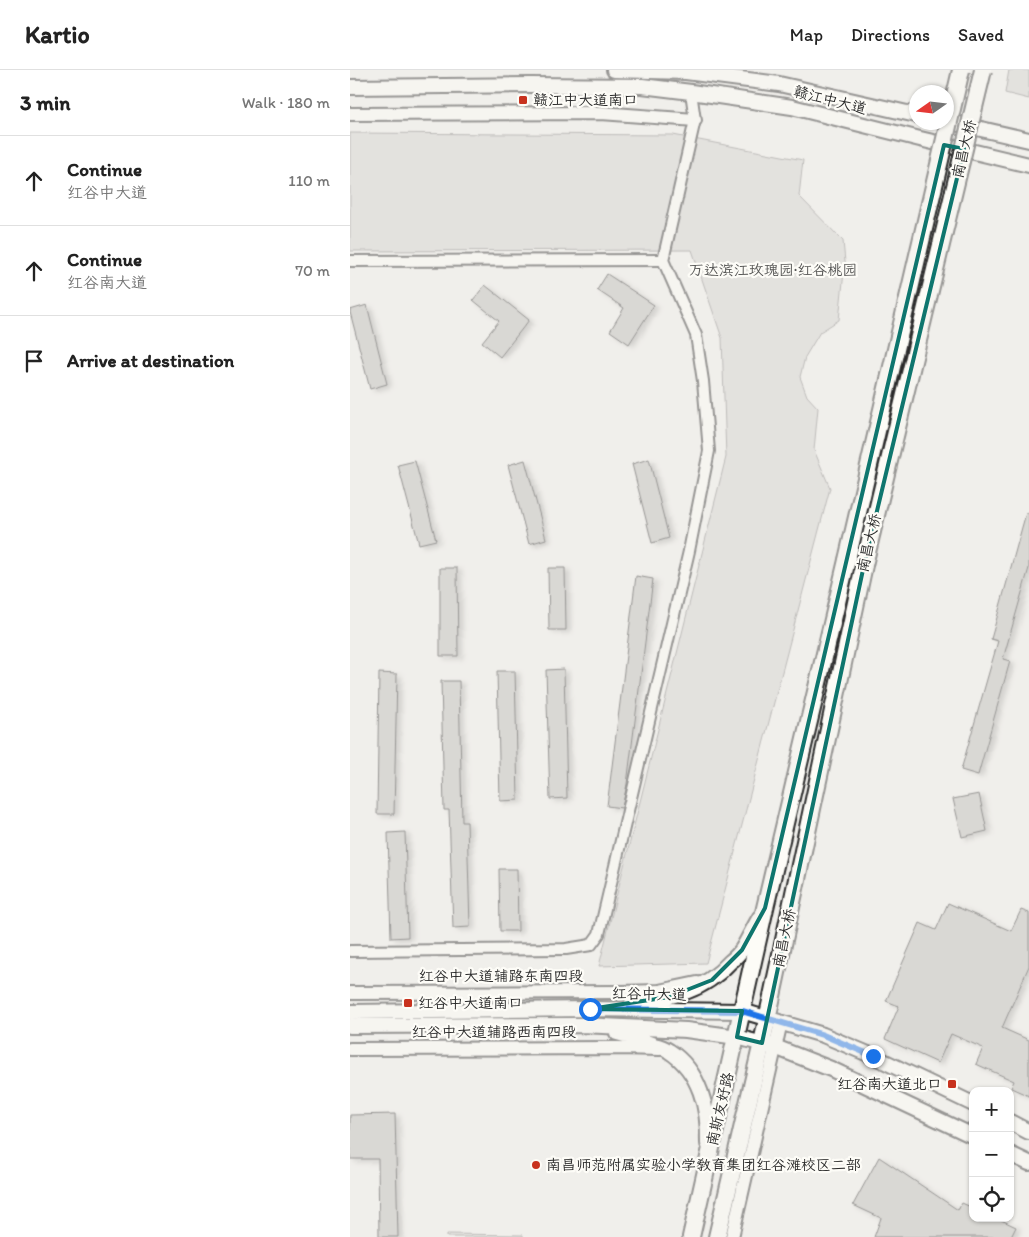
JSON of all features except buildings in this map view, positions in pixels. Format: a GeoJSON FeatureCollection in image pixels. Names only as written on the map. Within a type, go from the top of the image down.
{"type":"FeatureCollection","features":[{"type":"Feature","properties":{"kind":"highway","name":"南昌大桥"},"geometry":{"type":"LineString","coordinates":[[742,1011],[961,70]]}},
{"type":"Feature","properties":{"kind":"highway","name":"南昌大桥"},"geometry":{"type":"LineString","coordinates":[[774,1020],[864,565],[983,70]]}},
{"type":"Feature","properties":{"kind":"highway","name":"南斯友好路"},"geometry":{"type":"LineString","coordinates":[[691,1237],[742,1011]]}},
{"type":"Feature","properties":{"kind":"highway","name":"南斯友好路"},"geometry":{"type":"LineString","coordinates":[[717,1237],[774,1020]]}},
{"type":"Feature","properties":{"kind":"main road","name":"赣江中大道"},"geometry":{"type":"LineString","coordinates":[[614,70],[686,72],[780,84],[909,113]]}},
{"type":"Feature","properties":{"kind":"main road","name":"赣江中大道"},"geometry":{"type":"LineString","coordinates":[[350,87],[642,86],[792,107],[1029,165]]}},
{"type":"Feature","properties":{"kind":"main road"},"geometry":{"type":"LineString","coordinates":[[954,123],[1029,140]]}},
{"type":"Feature","properties":{"kind":"main road"},"geometry":{"type":"LineString","coordinates":[[590,1009],[670,997],[712,980],[742,950],[765,908]]}},
{"type":"Feature","properties":{"kind":"main road","name":"红谷中大道"},"geometry":{"type":"LineString","coordinates":[[350,1012],[590,1009],[742,1011],[823,1035],[873,1056],[969,1102]]}},
{"type":"Feature","properties":{"kind":"main road"},"geometry":{"type":"LineString","coordinates":[[582,1025],[636,1038],[668,1050],[685,1065],[696,1080],[704,1102],[708,1129],[707,1167]]}},
{"type":"Feature","properties":{"kind":"main road"},"geometry":{"type":"LineString","coordinates":[[350,1026],[582,1025],[686,1030],[737,1037],[768,1045],[831,1069],[969,1134]]}},
{"type":"Feature","properties":{"kind":"main road"},"geometry":{"type":"LineString","coordinates":[[1014,1124],[1029,1132]]}},
{"type":"Feature","properties":{"kind":"main road"},"geometry":{"type":"LineString","coordinates":[[1014,1156],[1029,1163]]}},
{"type":"Feature","properties":{"kind":"street"},"geometry":{"type":"LineString","coordinates":[[350,951],[566,949],[591,945],[599,934],[689,551],[709,451],[703,381],[696,335],[663,260],[695,120],[691,92]]}},
{"type":"Feature","properties":{"kind":"street"},"geometry":{"type":"LineString","coordinates":[[350,114],[601,113],[695,120]]}},
{"type":"Feature","properties":{"kind":"street"},"geometry":{"type":"LineString","coordinates":[[350,261],[663,260]]}},
{"type":"Feature","properties":{"kind":"street","name":"红谷中大道辅路东南四段"},"geometry":{"type":"LineString","coordinates":[[350,993],[659,991],[712,980]]}},
{"type":"Feature","properties":{"kind":"street"},"geometry":{"type":"LineString","coordinates":[[732,1237],[768,1045]]}},
{"type":"Feature","properties":{"kind":"street","name":"红谷中大道辅路西南四段"},"geometry":{"type":"LineString","coordinates":[[350,1049],[635,1048],[668,1050]]}},
{"type":"Feature","properties":{"kind":"highlighted area"},"geometry":{"type":"Polygon","coordinates":[[[944,145],[964,149],[864,565],[762,1043],[737,1037],[742,1011],[590,1009],[669,997],[712,980],[742,950],[765,908],[944,145]]]}},
{"type":"Feature","properties":{"kind":"green space"},"geometry":{"type":"Polygon","coordinates":[[[1009,70],[1029,70],[1029,99],[1005,93],[1009,70]]]}},
{"type":"Feature","properties":{"kind":"green space","name":"万达滨江玫瑰园·红谷桃园"},"geometry":{"type":"Polygon","coordinates":[[[350,133],[673,135],[803,160],[799,196],[843,241],[845,262],[839,320],[820,332],[805,357],[800,377],[807,396],[818,408],[814,450],[830,488],[706,963],[599,966],[726,457],[722,338],[692,250],[350,251],[350,133]]]}},
{"type":"Feature","properties":{"kind":"green space"},"geometry":{"type":"Polygon","coordinates":[[[447,1234],[523,1235],[523,1237],[447,1237],[447,1234]]]}},
{"type":"Feature","properties":{"kind":"place","name":"赣江中大道南口"},"geometry":{"type":"Point","coordinates":[523,100]}},
{"type":"Feature","properties":{"kind":"place","name":"红谷中大道南口"},"geometry":{"type":"Point","coordinates":[408,1003]}},
{"type":"Feature","properties":{"kind":"place","name":"红谷南大道北口"},"geometry":{"type":"Point","coordinates":[952,1084]}},
{"type":"Feature","properties":{"kind":"place","name":"南昌师范附属实验小学教育集团红谷滩校区二部"},"geometry":{"type":"Point","coordinates":[536,1165]}},
{"type":"Feature","properties":{"kind":"route"},"geometry":{"type":"LineString","coordinates":[[590,1009],[742,1011],[823,1035],[873,1056]]}}]}
